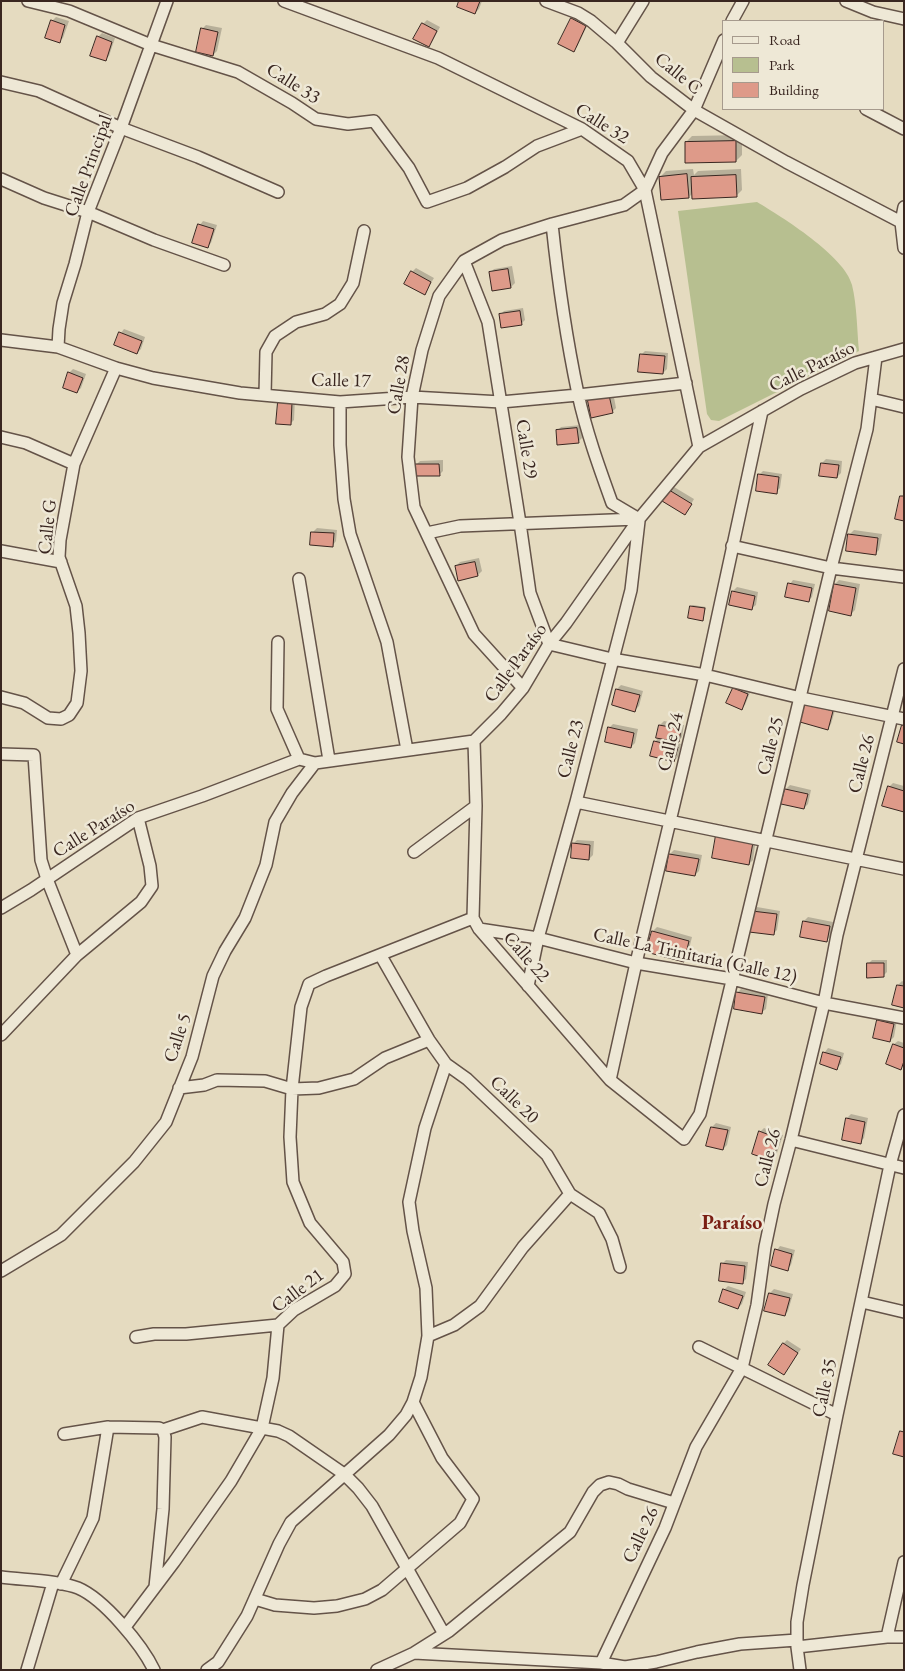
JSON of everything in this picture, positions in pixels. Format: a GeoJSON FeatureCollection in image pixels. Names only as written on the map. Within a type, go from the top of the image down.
{"type":"FeatureCollection","features":[{"type":"Feature","properties":{"kind":"street","name":"Calle 33"},"geometry":{"type":"LineString","coordinates":[[28,1],[69,11],[151,44],[238,72],[316,119],[348,124],[374,121],[409,168],[427,202],[467,188],[505,167],[537,146],[582,129]]}},
{"type":"Feature","properties":{"kind":"street","name":"Calle Principal"},"geometry":{"type":"LineString","coordinates":[[58,347],[63,304],[88,212],[122,128],[167,1]]}},
{"type":"Feature","properties":{"kind":"street","name":"Calle 32"},"geometry":{"type":"LineString","coordinates":[[284,1],[438,58],[582,129],[628,161],[645,190],[699,447]]}},
{"type":"Feature","properties":{"kind":"street"},"geometry":{"type":"LineString","coordinates":[[617,43],[643,1]]}},
{"type":"Feature","properties":{"kind":"street"},"geometry":{"type":"LineString","coordinates":[[732,20],[743,1]]}},
{"type":"Feature","properties":{"kind":"street"},"geometry":{"type":"LineString","coordinates":[[846,1],[873,12],[904,19]]}},
{"type":"Feature","properties":{"kind":"street","name":"Calle C"},"geometry":{"type":"LineString","coordinates":[[553,2],[591,21],[617,43],[651,77],[694,110],[786,162],[900,222]]}},
{"type":"Feature","properties":{"kind":"street"},"geometry":{"type":"LineString","coordinates":[[645,190],[662,153],[694,110],[722,45]]}},
{"type":"Feature","properties":{"kind":"street"},"geometry":{"type":"LineString","coordinates":[[1,82],[39,91],[122,128],[198,157],[278,192]]}},
{"type":"Feature","properties":{"kind":"street"},"geometry":{"type":"LineString","coordinates":[[868,110],[904,129]]}},
{"type":"Feature","properties":{"kind":"street"},"geometry":{"type":"LineString","coordinates":[[1,179],[44,198],[88,212],[154,240],[224,265]]}},
{"type":"Feature","properties":{"kind":"street","name":"Calle 28"},"geometry":{"type":"LineString","coordinates":[[523,688],[474,634],[414,507],[408,457],[412,397],[422,350],[439,296],[464,261],[502,240],[552,224],[624,205],[645,190]]}},
{"type":"Feature","properties":{"kind":"street"},"geometry":{"type":"LineString","coordinates":[[904,208],[900,222],[904,248]]}},
{"type":"Feature","properties":{"kind":"street"},"geometry":{"type":"LineString","coordinates":[[552,224],[561,304],[578,395],[592,446],[612,503],[639,519]]}},
{"type":"Feature","properties":{"kind":"street"},"geometry":{"type":"LineString","coordinates":[[265,395],[266,352],[275,336],[296,322],[325,314],[340,304],[353,283],[364,231]]}},
{"type":"Feature","properties":{"kind":"street","name":"Calle 29"},"geometry":{"type":"LineString","coordinates":[[464,261],[488,322],[530,593],[549,644]]}},
{"type":"Feature","properties":{"kind":"street","name":"Calle 17"},"geometry":{"type":"LineString","coordinates":[[1,340],[58,347],[116,368],[163,380],[240,393],[340,402],[412,397],[501,402],[686,383]]}},
{"type":"Feature","properties":{"kind":"street","name":"Calle Paraíso"},"geometry":{"type":"LineString","coordinates":[[474,741],[523,688],[549,644],[566,624],[639,519],[699,447],[801,389],[855,363],[904,348]]}},
{"type":"Feature","properties":{"kind":"street","name":"Calle 25"},"geometry":{"type":"LineString","coordinates":[[684,1139],[700,1114],[831,568],[867,429],[876,357]]}},
{"type":"Feature","properties":{"kind":"street","name":"Calle G"},"geometry":{"type":"LineString","coordinates":[[1,696],[24,704],[48,718],[62,719],[69,715],[77,703],[81,670],[76,606],[60,562],[60,540],[74,464],[116,368]]}},
{"type":"Feature","properties":{"kind":"street"},"geometry":{"type":"LineString","coordinates":[[871,399],[904,407]]}},
{"type":"Feature","properties":{"kind":"street"},"geometry":{"type":"LineString","coordinates":[[340,402],[340,445],[344,499],[350,534],[387,642],[407,750]]}},
{"type":"Feature","properties":{"kind":"street","name":"Calle 24"},"geometry":{"type":"LineString","coordinates":[[610,1080],[705,675],[762,411]]}},
{"type":"Feature","properties":{"kind":"street"},"geometry":{"type":"LineString","coordinates":[[1,437],[26,444],[74,464]]}},
{"type":"Feature","properties":{"kind":"street"},"geometry":{"type":"LineString","coordinates":[[427,533],[460,526],[639,519]]}},
{"type":"Feature","properties":{"kind":"street","name":"Calle 23"},"geometry":{"type":"LineString","coordinates":[[528,986],[538,938],[576,802],[631,590],[639,519]]}},
{"type":"Feature","properties":{"kind":"street"},"geometry":{"type":"LineString","coordinates":[[732,546],[831,568],[904,577]]}},
{"type":"Feature","properties":{"kind":"street"},"geometry":{"type":"LineString","coordinates":[[1,552],[60,562]]}},
{"type":"Feature","properties":{"kind":"street"},"geometry":{"type":"LineString","coordinates":[[299,580],[329,760]]}},
{"type":"Feature","properties":{"kind":"street"},"geometry":{"type":"LineString","coordinates":[[278,642],[277,709],[299,759],[315,763],[474,741],[476,806],[473,918]]}},
{"type":"Feature","properties":{"kind":"street"},"geometry":{"type":"LineString","coordinates":[[549,644],[612,659],[705,675],[801,698],[904,719]]}},
{"type":"Feature","properties":{"kind":"street","name":"Calle 26"},"geometry":{"type":"LineString","coordinates":[[602,1663],[634,1590],[665,1528],[696,1447],[742,1368],[757,1305],[770,1222],[792,1140],[824,1003],[837,936],[904,669]]}},
{"type":"Feature","properties":{"kind":"street"},"geometry":{"type":"LineString","coordinates":[[1,754],[34,755],[41,860],[77,955]]}},
{"type":"Feature","properties":{"kind":"street","name":"Calle Paraíso"},"geometry":{"type":"LineString","coordinates":[[1,908],[47,880],[138,818],[299,759]]}},
{"type":"Feature","properties":{"kind":"street","name":"Calle 5"},"geometry":{"type":"LineString","coordinates":[[1,1271],[61,1234],[134,1162],[166,1122],[192,1057],[213,976],[225,951],[245,918],[266,865],[275,822],[292,793],[315,763]]}},
{"type":"Feature","properties":{"kind":"street"},"geometry":{"type":"LineString","coordinates":[[576,802],[904,869]]}},
{"type":"Feature","properties":{"kind":"street"},"geometry":{"type":"LineString","coordinates":[[414,852],[476,806]]}},
{"type":"Feature","properties":{"kind":"street"},"geometry":{"type":"LineString","coordinates":[[1,1035],[77,955],[141,902],[152,886],[150,866],[138,818]]}},
{"type":"Feature","properties":{"kind":"street","name":"Calle 22"},"geometry":{"type":"LineString","coordinates":[[473,918],[479,929],[610,1080],[684,1139]]}},
{"type":"Feature","properties":{"kind":"street","name":"Calle 21"},"geometry":{"type":"LineString","coordinates":[[125,1627],[155,1588],[231,1480],[262,1428],[273,1378],[278,1325],[294,1310],[335,1286],[345,1274],[343,1262],[310,1223],[293,1182],[290,1137],[292,1089],[301,1007],[309,984],[473,918]]}},
{"type":"Feature","properties":{"kind":"street","name":"Calle La Trinitaria (Calle 12)"},"geometry":{"type":"LineString","coordinates":[[479,929],[538,938],[636,963],[732,979],[824,1003],[904,1018]]}},
{"type":"Feature","properties":{"kind":"street","name":"Calle 20"},"geometry":{"type":"LineString","coordinates":[[381,956],[429,1040],[446,1064],[467,1079],[547,1156],[570,1194],[599,1213],[612,1239],[620,1267]]}},
{"type":"Feature","properties":{"kind":"street"},"geometry":{"type":"LineString","coordinates":[[179,1088],[217,1080],[266,1081],[292,1089],[319,1088],[354,1079],[384,1058],[429,1040]]}},
{"type":"Feature","properties":{"kind":"street"},"geometry":{"type":"LineString","coordinates":[[207,1670],[218,1662],[247,1616],[278,1544],[292,1522],[389,1435],[406,1415],[413,1402],[421,1377],[428,1336],[426,1288],[408,1202],[425,1128],[446,1064]]}},
{"type":"Feature","properties":{"kind":"street","name":"Calle 35"},"geometry":{"type":"LineString","coordinates":[[800,1670],[797,1622],[803,1585],[890,1165],[904,1115]]}},
{"type":"Feature","properties":{"kind":"street"},"geometry":{"type":"LineString","coordinates":[[792,1140],[904,1168]]}},
{"type":"Feature","properties":{"kind":"street"},"geometry":{"type":"LineString","coordinates":[[428,1336],[454,1325],[480,1306],[523,1247],[570,1194]]}},
{"type":"Feature","properties":{"kind":"street"},"geometry":{"type":"LineString","coordinates":[[862,1302],[904,1312]]}},
{"type":"Feature","properties":{"kind":"street"},"geometry":{"type":"LineString","coordinates":[[136,1337],[278,1325]]}},
{"type":"Feature","properties":{"kind":"street"},"geometry":{"type":"LineString","coordinates":[[699,1347],[837,1415]]}},
{"type":"Feature","properties":{"kind":"street"},"geometry":{"type":"LineString","coordinates":[[255,1599],[275,1605],[314,1608],[337,1606],[365,1599],[382,1590],[460,1523],[474,1499],[442,1458],[413,1402]]}},
{"type":"Feature","properties":{"kind":"street"},"geometry":{"type":"LineString","coordinates":[[64,1434],[108,1427],[158,1428],[163,1430],[202,1417],[278,1431],[289,1436],[344,1474],[372,1506],[444,1634]]}},
{"type":"Feature","properties":{"kind":"street"},"geometry":{"type":"LineString","coordinates":[[27,1670],[57,1583],[93,1518],[108,1427]]}},
{"type":"Feature","properties":{"kind":"street"},"geometry":{"type":"LineString","coordinates":[[155,1588],[163,1509],[166,1437],[163,1430]]}},
{"type":"Feature","properties":{"kind":"street"},"geometry":{"type":"LineString","coordinates":[[377,1670],[414,1653],[444,1634],[570,1532],[593,1492],[600,1485],[609,1482],[618,1484],[628,1489],[674,1503]]}},
{"type":"Feature","properties":{"kind":"street"},"geometry":{"type":"LineString","coordinates":[[887,1637],[904,1562]]}},
{"type":"Feature","properties":{"kind":"street"},"geometry":{"type":"LineString","coordinates":[[1,1577],[57,1583],[78,1588],[96,1600],[125,1627],[154,1670]]}},
{"type":"Feature","properties":{"kind":"street"},"geometry":{"type":"LineString","coordinates":[[414,1653],[586,1666],[602,1663],[625,1666],[656,1662],[740,1644],[797,1644],[904,1637]]}},
{"type":"Feature","properties":{"kind":"green space"},"geometry":{"type":"Polygon","coordinates":[[[757,202],[811,238],[838,262],[847,274],[854,293],[859,351],[719,421],[711,420],[707,414],[678,211],[757,202]]]}},
{"type":"Feature","properties":{"kind":"building"},"geometry":{"type":"Polygon","coordinates":[[[459,1],[480,1],[475,14],[457,7],[459,1]]]}},
{"type":"Feature","properties":{"kind":"building"},"geometry":{"type":"Polygon","coordinates":[[[571,18],[586,26],[574,52],[558,44],[571,18]]]}},
{"type":"Feature","properties":{"kind":"building"},"geometry":{"type":"Polygon","coordinates":[[[51,20],[65,25],[60,43],[45,38],[51,20]]]}},
{"type":"Feature","properties":{"kind":"building"},"geometry":{"type":"Polygon","coordinates":[[[422,23],[437,31],[429,47],[413,39],[422,23]]]}},
{"type":"Feature","properties":{"kind":"building"},"geometry":{"type":"Polygon","coordinates":[[[201,28],[218,32],[213,56],[196,52],[201,28]]]}},
{"type":"Feature","properties":{"kind":"building"},"geometry":{"type":"Polygon","coordinates":[[[97,36],[112,42],[106,61],[90,56],[97,36]]]}},
{"type":"Feature","properties":{"kind":"building"},"geometry":{"type":"Polygon","coordinates":[[[736,141],[736,162],[685,163],[685,142],[736,141]]]}},
{"type":"Feature","properties":{"kind":"building"},"geometry":{"type":"Polygon","coordinates":[[[687,174],[689,198],[661,200],[659,177],[687,174]]]}},
{"type":"Feature","properties":{"kind":"building"},"geometry":{"type":"Polygon","coordinates":[[[736,175],[737,197],[692,199],[691,177],[736,175]]]}},
{"type":"Feature","properties":{"kind":"building"},"geometry":{"type":"Polygon","coordinates":[[[198,224],[214,229],[208,248],[192,243],[198,224]]]}},
{"type":"Feature","properties":{"kind":"building"},"geometry":{"type":"Polygon","coordinates":[[[508,269],[511,288],[492,291],[489,272],[508,269]]]}},
{"type":"Feature","properties":{"kind":"building"},"geometry":{"type":"Polygon","coordinates":[[[411,271],[431,282],[425,295],[404,284],[411,271]]]}},
{"type":"Feature","properties":{"kind":"building"},"geometry":{"type":"Polygon","coordinates":[[[520,311],[522,325],[501,328],[499,314],[520,311]]]}},
{"type":"Feature","properties":{"kind":"building"},"geometry":{"type":"Polygon","coordinates":[[[119,332],[142,341],[137,354],[114,345],[119,332]]]}},
{"type":"Feature","properties":{"kind":"building"},"geometry":{"type":"Polygon","coordinates":[[[640,354],[665,356],[663,374],[638,372],[640,354]]]}},
{"type":"Feature","properties":{"kind":"building"},"geometry":{"type":"Polygon","coordinates":[[[68,372],[83,378],[77,393],[63,388],[68,372]]]}},
{"type":"Feature","properties":{"kind":"building"},"geometry":{"type":"Polygon","coordinates":[[[609,395],[613,413],[591,418],[587,398],[609,395]]]}},
{"type":"Feature","properties":{"kind":"building"},"geometry":{"type":"Polygon","coordinates":[[[278,402],[292,402],[291,425],[276,424],[278,402]]]}},
{"type":"Feature","properties":{"kind":"building"},"geometry":{"type":"Polygon","coordinates":[[[577,428],[579,443],[557,445],[556,430],[577,428]]]}},
{"type":"Feature","properties":{"kind":"building"},"geometry":{"type":"Polygon","coordinates":[[[821,463],[839,465],[837,478],[819,476],[821,463]]]}},
{"type":"Feature","properties":{"kind":"building"},"geometry":{"type":"Polygon","coordinates":[[[415,464],[439,464],[440,476],[415,476],[415,464]]]}},
{"type":"Feature","properties":{"kind":"building"},"geometry":{"type":"Polygon","coordinates":[[[758,474],[779,477],[777,494],[756,491],[758,474]]]}},
{"type":"Feature","properties":{"kind":"building"},"geometry":{"type":"Polygon","coordinates":[[[669,490],[692,504],[685,515],[662,501],[669,490]]]}},
{"type":"Feature","properties":{"kind":"building"},"geometry":{"type":"Polygon","coordinates":[[[900,496],[904,496],[904,521],[895,519],[900,496]]]}},
{"type":"Feature","properties":{"kind":"building"},"geometry":{"type":"Polygon","coordinates":[[[311,532],[334,533],[333,547],[310,545],[311,532]]]}},
{"type":"Feature","properties":{"kind":"building"},"geometry":{"type":"Polygon","coordinates":[[[848,534],[878,538],[876,555],[846,551],[848,534]]]}},
{"type":"Feature","properties":{"kind":"building"},"geometry":{"type":"Polygon","coordinates":[[[475,562],[478,576],[458,581],[455,566],[475,562]]]}},
{"type":"Feature","properties":{"kind":"building"},"geometry":{"type":"Polygon","coordinates":[[[788,583],[812,588],[809,602],[785,597],[788,583]]]}},
{"type":"Feature","properties":{"kind":"building"},"geometry":{"type":"Polygon","coordinates":[[[834,584],[856,588],[851,616],[829,611],[834,584]]]}},
{"type":"Feature","properties":{"kind":"building"},"geometry":{"type":"Polygon","coordinates":[[[732,591],[755,596],[752,610],[729,605],[732,591]]]}},
{"type":"Feature","properties":{"kind":"building"},"geometry":{"type":"Polygon","coordinates":[[[690,606],[705,608],[703,621],[688,618],[690,606]]]}},
{"type":"Feature","properties":{"kind":"building"},"geometry":{"type":"Polygon","coordinates":[[[733,688],[748,694],[742,710],[726,703],[733,688]]]}},
{"type":"Feature","properties":{"kind":"building"},"geometry":{"type":"Polygon","coordinates":[[[616,689],[640,695],[635,712],[612,705],[616,689]]]}},
{"type":"Feature","properties":{"kind":"building"},"geometry":{"type":"Polygon","coordinates":[[[805,703],[833,711],[828,730],[800,722],[805,703]]]}},
{"type":"Feature","properties":{"kind":"building"},"geometry":{"type":"Polygon","coordinates":[[[659,725],[681,729],[679,742],[656,738],[659,725]]]}},
{"type":"Feature","properties":{"kind":"building"},"geometry":{"type":"Polygon","coordinates":[[[902,725],[904,726],[904,744],[897,742],[902,725]]]}},
{"type":"Feature","properties":{"kind":"building"},"geometry":{"type":"Polygon","coordinates":[[[608,727],[634,733],[631,748],[605,742],[608,727]]]}},
{"type":"Feature","properties":{"kind":"building"},"geometry":{"type":"Polygon","coordinates":[[[654,741],[678,747],[674,762],[650,756],[654,741]]]}},
{"type":"Feature","properties":{"kind":"building"},"geometry":{"type":"Polygon","coordinates":[[[888,786],[904,791],[904,812],[882,806],[888,786]]]}},
{"type":"Feature","properties":{"kind":"building"},"geometry":{"type":"Polygon","coordinates":[[[785,789],[808,794],[804,809],[781,804],[785,789]]]}},
{"type":"Feature","properties":{"kind":"building"},"geometry":{"type":"Polygon","coordinates":[[[716,835],[753,842],[749,865],[712,858],[716,835]]]}},
{"type":"Feature","properties":{"kind":"building"},"geometry":{"type":"Polygon","coordinates":[[[572,843],[590,845],[589,860],[571,858],[572,843]]]}},
{"type":"Feature","properties":{"kind":"building"},"geometry":{"type":"Polygon","coordinates":[[[669,854],[699,859],[695,876],[666,871],[669,854]]]}},
{"type":"Feature","properties":{"kind":"building"},"geometry":{"type":"Polygon","coordinates":[[[752,911],[777,914],[774,935],[749,932],[752,911]]]}},
{"type":"Feature","properties":{"kind":"building"},"geometry":{"type":"Polygon","coordinates":[[[803,921],[830,926],[827,942],[800,937],[803,921]]]}},
{"type":"Feature","properties":{"kind":"building"},"geometry":{"type":"Polygon","coordinates":[[[652,931],[689,941],[684,962],[646,952],[652,931]]]}},
{"type":"Feature","properties":{"kind":"building"},"geometry":{"type":"Polygon","coordinates":[[[867,963],[884,963],[884,977],[867,978],[867,963]]]}},
{"type":"Feature","properties":{"kind":"building"},"geometry":{"type":"Polygon","coordinates":[[[897,985],[904,986],[904,1008],[892,1005],[897,985]]]}},
{"type":"Feature","properties":{"kind":"building"},"geometry":{"type":"Polygon","coordinates":[[[736,992],[765,997],[762,1014],[734,1009],[736,992]]]}},
{"type":"Feature","properties":{"kind":"building"},"geometry":{"type":"Polygon","coordinates":[[[877,1020],[894,1024],[890,1042],[873,1038],[877,1020]]]}},
{"type":"Feature","properties":{"kind":"building"},"geometry":{"type":"Polygon","coordinates":[[[893,1044],[904,1048],[904,1061],[901,1070],[886,1064],[893,1044]]]}},
{"type":"Feature","properties":{"kind":"building"},"geometry":{"type":"Polygon","coordinates":[[[823,1052],[841,1057],[837,1070],[820,1064],[823,1052]]]}},
{"type":"Feature","properties":{"kind":"building"},"geometry":{"type":"Polygon","coordinates":[[[846,1118],[865,1122],[861,1144],[842,1140],[846,1118]]]}},
{"type":"Feature","properties":{"kind":"building"},"geometry":{"type":"Polygon","coordinates":[[[711,1127],[728,1130],[723,1150],[706,1146],[711,1127]]]}},
{"type":"Feature","properties":{"kind":"building"},"geometry":{"type":"Polygon","coordinates":[[[759,1131],[780,1139],[772,1161],[752,1154],[759,1131]]]}},
{"type":"Feature","properties":{"kind":"building"},"geometry":{"type":"Polygon","coordinates":[[[775,1249],[792,1254],[788,1271],[771,1266],[775,1249]]]}},
{"type":"Feature","properties":{"kind":"building"},"geometry":{"type":"Polygon","coordinates":[[[721,1263],[745,1266],[743,1284],[719,1281],[721,1263]]]}},
{"type":"Feature","properties":{"kind":"building"},"geometry":{"type":"Polygon","coordinates":[[[723,1289],[743,1296],[738,1309],[719,1302],[723,1289]]]}},
{"type":"Feature","properties":{"kind":"building"},"geometry":{"type":"Polygon","coordinates":[[[769,1293],[790,1298],[785,1316],[764,1311],[769,1293]]]}},
{"type":"Feature","properties":{"kind":"building"},"geometry":{"type":"Polygon","coordinates":[[[783,1343],[798,1353],[784,1375],[768,1365],[783,1343]]]}},
{"type":"Feature","properties":{"kind":"building"},"geometry":{"type":"Polygon","coordinates":[[[900,1431],[904,1432],[904,1457],[893,1454],[900,1431]]]}},
{"type":"Feature","properties":{"kind":"district","name":"Paraíso"},"geometry":{"type":"Point","coordinates":[732,1224]}}]}
